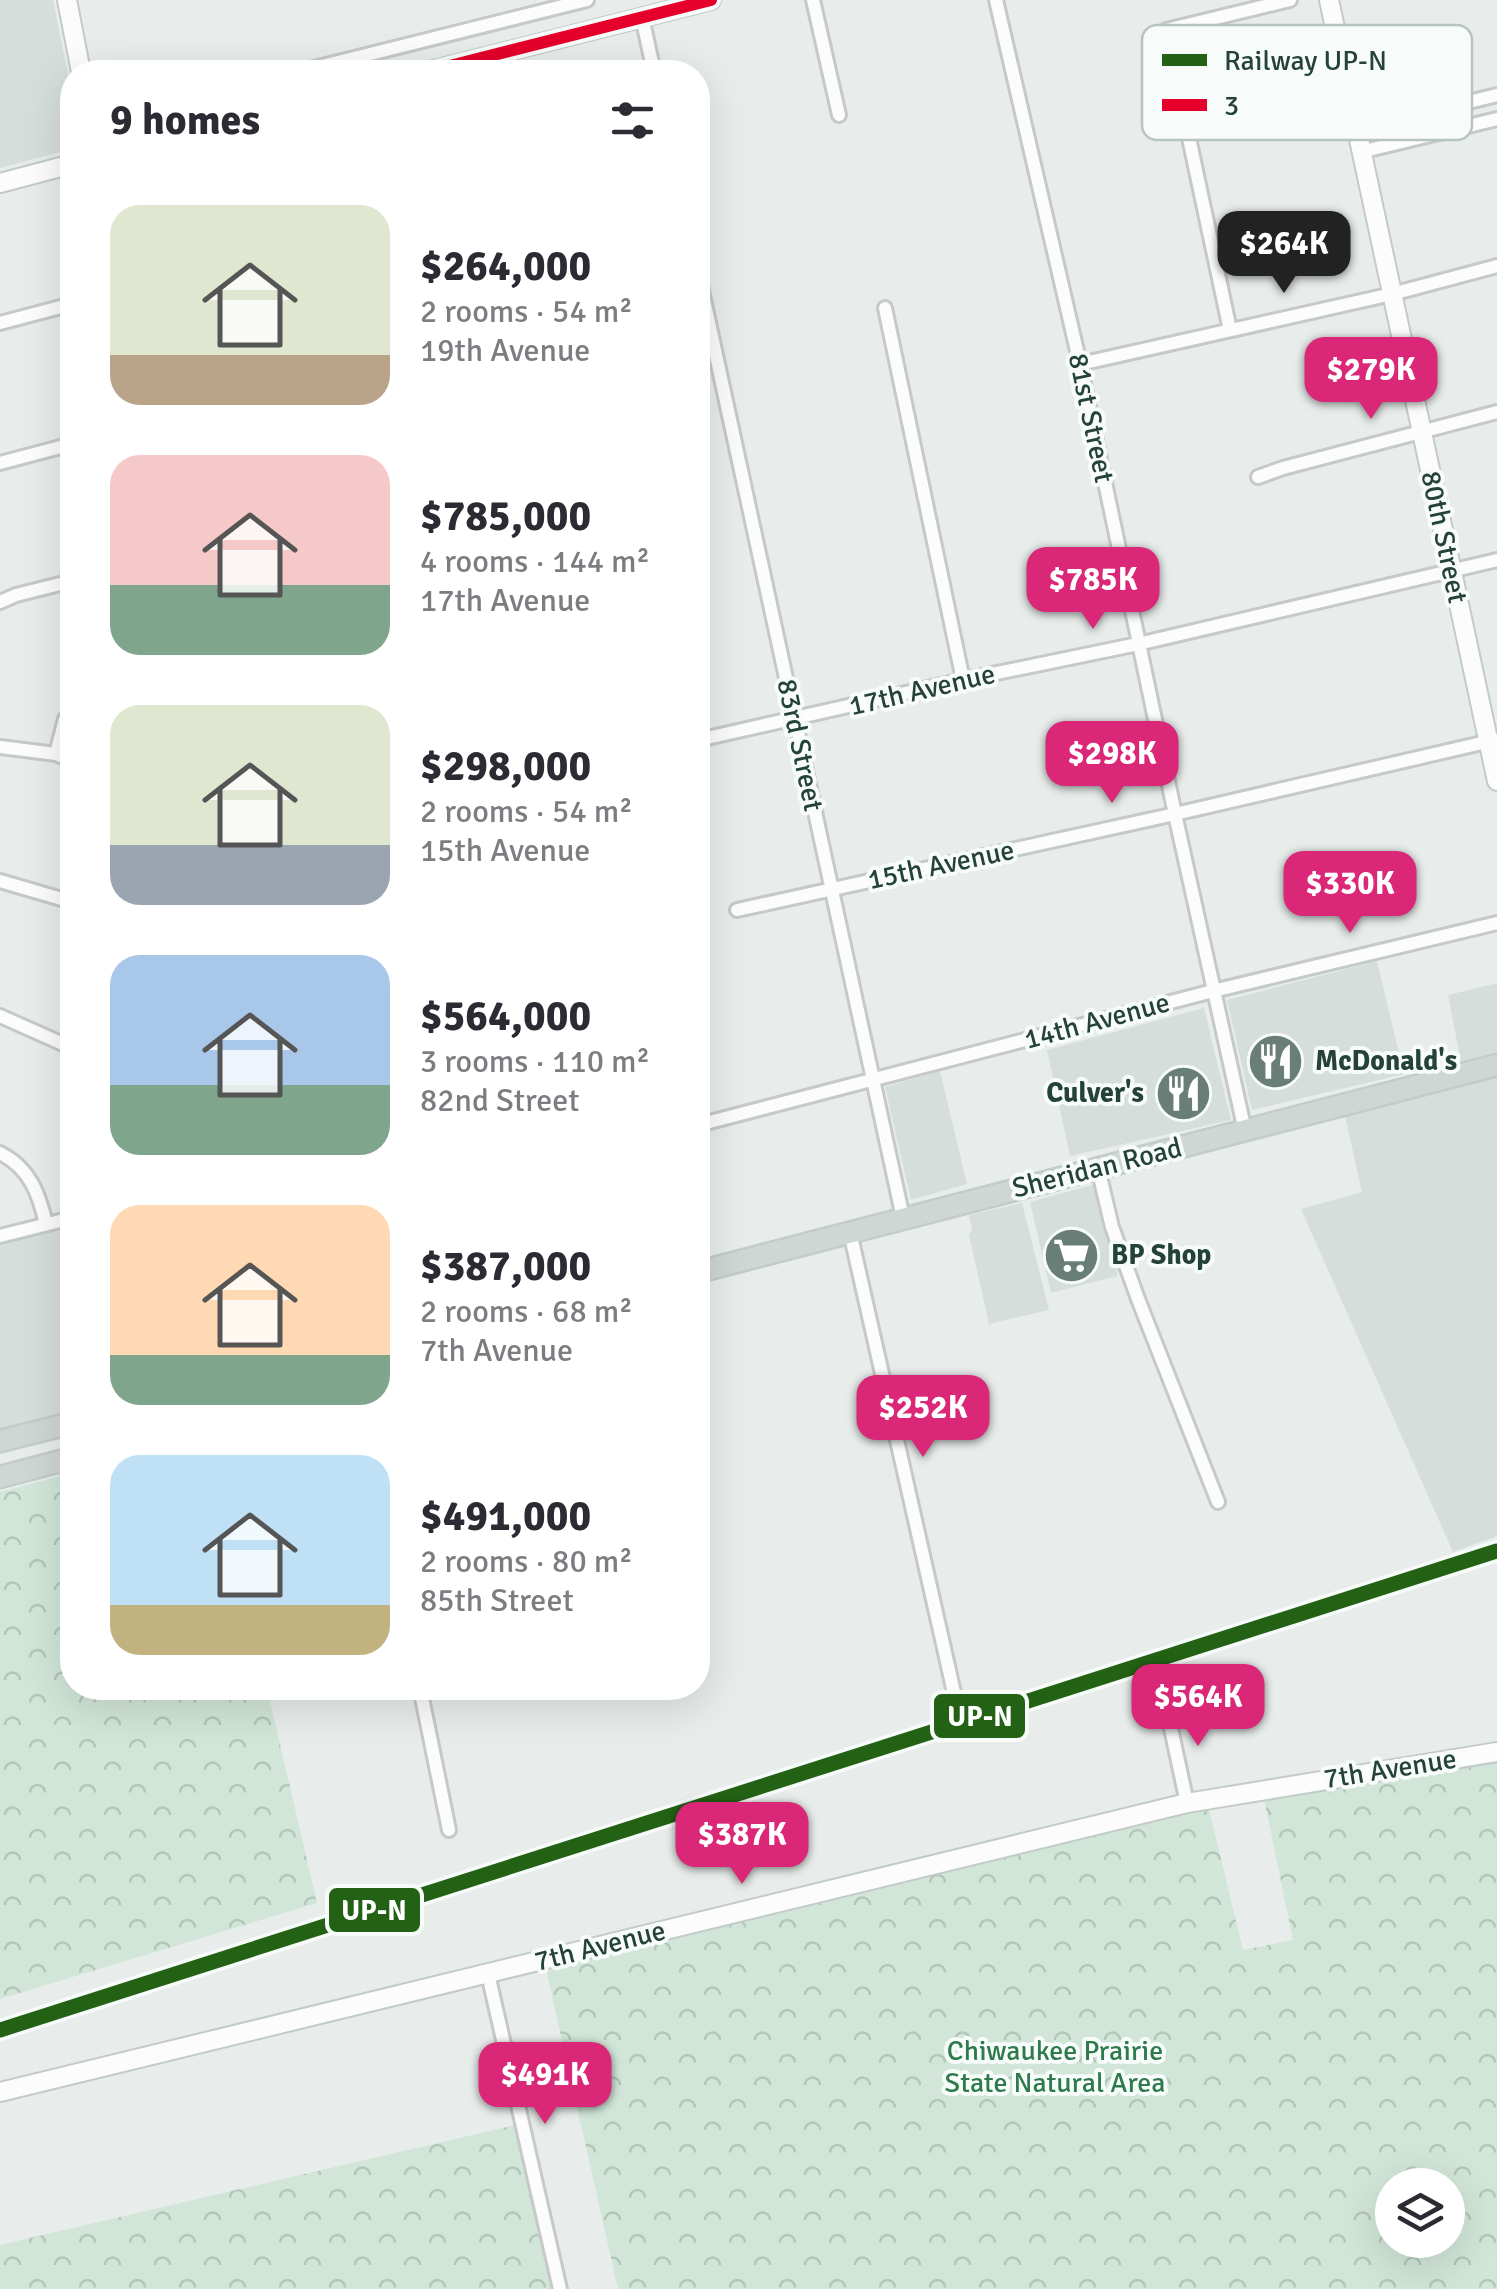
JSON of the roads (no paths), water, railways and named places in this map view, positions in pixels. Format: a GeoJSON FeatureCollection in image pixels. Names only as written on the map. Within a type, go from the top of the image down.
{"type":"FeatureCollection","features":[{"type":"Feature","properties":{"kind":"main road","name":"Sheridan Road"},"geometry":{"type":"LineString","coordinates":[[710,1269],[1497,1065]]}},
{"type":"Feature","properties":{"kind":"main road"},"geometry":{"type":"LineString","coordinates":[[0,1441],[60,1427]]}},
{"type":"Feature","properties":{"kind":"main road"},"geometry":{"type":"LineString","coordinates":[[0,1477],[60,1461]]}},
{"type":"Feature","properties":{"kind":"street"},"geometry":{"type":"LineString","coordinates":[[68,0],[79,60]]}},
{"type":"Feature","properties":{"kind":"street"},"geometry":{"type":"LineString","coordinates":[[345,60],[582,0]]}},
{"type":"Feature","properties":{"kind":"street"},"geometry":{"type":"LineString","coordinates":[[473,60],[711,0]]}},
{"type":"Feature","properties":{"kind":"street"},"geometry":{"type":"LineString","coordinates":[[813,0],[838,115]]}},
{"type":"Feature","properties":{"kind":"street","name":"81st Street"},"geometry":{"type":"LineString","coordinates":[[996,0],[1080,364],[1245,1131]]}},
{"type":"Feature","properties":{"kind":"street"},"geometry":{"type":"LineString","coordinates":[[1187,25],[1290,0]]}},
{"type":"Feature","properties":{"kind":"street","name":"80th Street"},"geometry":{"type":"LineString","coordinates":[[1329,0],[1334,25]]}},
{"type":"Feature","properties":{"kind":"street"},"geometry":{"type":"LineString","coordinates":[[642,17],[651,60]]}},
{"type":"Feature","properties":{"kind":"street"},"geometry":{"type":"LineString","coordinates":[[1472,101],[1497,95]]}},
{"type":"Feature","properties":{"kind":"street"},"geometry":{"type":"LineString","coordinates":[[1472,125],[1497,119]]}},
{"type":"Feature","properties":{"kind":"street"},"geometry":{"type":"LineString","coordinates":[[1189,140],[1230,330]]}},
{"type":"Feature","properties":{"kind":"street","name":"80th Street"},"geometry":{"type":"LineString","coordinates":[[1357,140],[1493,741],[1497,782]]}},
{"type":"Feature","properties":{"kind":"street"},"geometry":{"type":"LineString","coordinates":[[1360,152],[1410,140]]}},
{"type":"Feature","properties":{"kind":"street"},"geometry":{"type":"LineString","coordinates":[[0,183],[60,167]]}},
{"type":"Feature","properties":{"kind":"street"},"geometry":{"type":"LineString","coordinates":[[1080,364],[1392,294],[1497,266]]}},
{"type":"Feature","properties":{"kind":"street"},"geometry":{"type":"LineString","coordinates":[[0,323],[60,307]]}},
{"type":"Feature","properties":{"kind":"street"},"geometry":{"type":"LineString","coordinates":[[884,308],[963,680]]}},
{"type":"Feature","properties":{"kind":"street","name":"83rd Street"},"geometry":{"type":"LineString","coordinates":[[710,328],[903,1218]]}},
{"type":"Feature","properties":{"kind":"street"},"geometry":{"type":"LineString","coordinates":[[1258,478],[1497,412]]}},
{"type":"Feature","properties":{"kind":"street"},"geometry":{"type":"LineString","coordinates":[[0,463],[60,447]]}},
{"type":"Feature","properties":{"kind":"street","name":"17th Avenue"},"geometry":{"type":"LineString","coordinates":[[710,737],[1138,644],[1497,560]]}},
{"type":"Feature","properties":{"kind":"street"},"geometry":{"type":"LineString","coordinates":[[0,602],[60,584]]}},
{"type":"Feature","properties":{"kind":"street"},"geometry":{"type":"LineString","coordinates":[[56,754],[60,738]]}},
{"type":"Feature","properties":{"kind":"street","name":"15th Avenue"},"geometry":{"type":"LineString","coordinates":[[737,910],[1493,741]]}},
{"type":"Feature","properties":{"kind":"street"},"geometry":{"type":"LineString","coordinates":[[0,746],[60,756]]}},
{"type":"Feature","properties":{"kind":"street"},"geometry":{"type":"LineString","coordinates":[[0,881],[60,898]]}},
{"type":"Feature","properties":{"kind":"street","name":"14th Avenue"},"geometry":{"type":"LineString","coordinates":[[710,1122],[1213,991],[1497,923]]}},
{"type":"Feature","properties":{"kind":"street"},"geometry":{"type":"LineString","coordinates":[[0,1016],[60,1043]]}},
{"type":"Feature","properties":{"kind":"street"},"geometry":{"type":"LineString","coordinates":[[0,1154],[14,1160],[38,1192],[46,1224]]}},
{"type":"Feature","properties":{"kind":"street"},"geometry":{"type":"LineString","coordinates":[[1098,1168],[1112,1227],[1131,1281],[1218,1502]]}},
{"type":"Feature","properties":{"kind":"street"},"geometry":{"type":"LineString","coordinates":[[0,1236],[60,1221]]}},
{"type":"Feature","properties":{"kind":"street"},"geometry":{"type":"LineString","coordinates":[[850,1232],[955,1697]]}},
{"type":"Feature","properties":{"kind":"street"},"geometry":{"type":"LineString","coordinates":[[422,1700],[449,1830]]}},
{"type":"Feature","properties":{"kind":"street"},"geometry":{"type":"LineString","coordinates":[[1166,1705],[1188,1803]]}},
{"type":"Feature","properties":{"kind":"street","name":"7th Avenue"},"geometry":{"type":"LineString","coordinates":[[0,2092],[1188,1803],[1497,1752]]}},
{"type":"Feature","properties":{"kind":"street"},"geometry":{"type":"LineString","coordinates":[[488,1974],[560,2289]]}},
{"type":"Feature","properties":{"kind":"rail line","name":"UP-N"},"geometry":{"type":"LineString","coordinates":[[0,2030],[1497,1551]]}},
{"type":"Feature","properties":{"kind":"place","name":"McDonald's"},"geometry":{"type":"Point","coordinates":[1276,1061]}},
{"type":"Feature","properties":{"kind":"place","name":"Culver's"},"geometry":{"type":"Point","coordinates":[1183,1093]}},
{"type":"Feature","properties":{"kind":"place","name":"BP Shop"},"geometry":{"type":"Point","coordinates":[1072,1255]}},
{"type":"Feature","properties":{"kind":"park label","name":"Chiwaukee Prairie State Natural Area"},"geometry":{"type":"Point","coordinates":[1055,2067]}}]}
